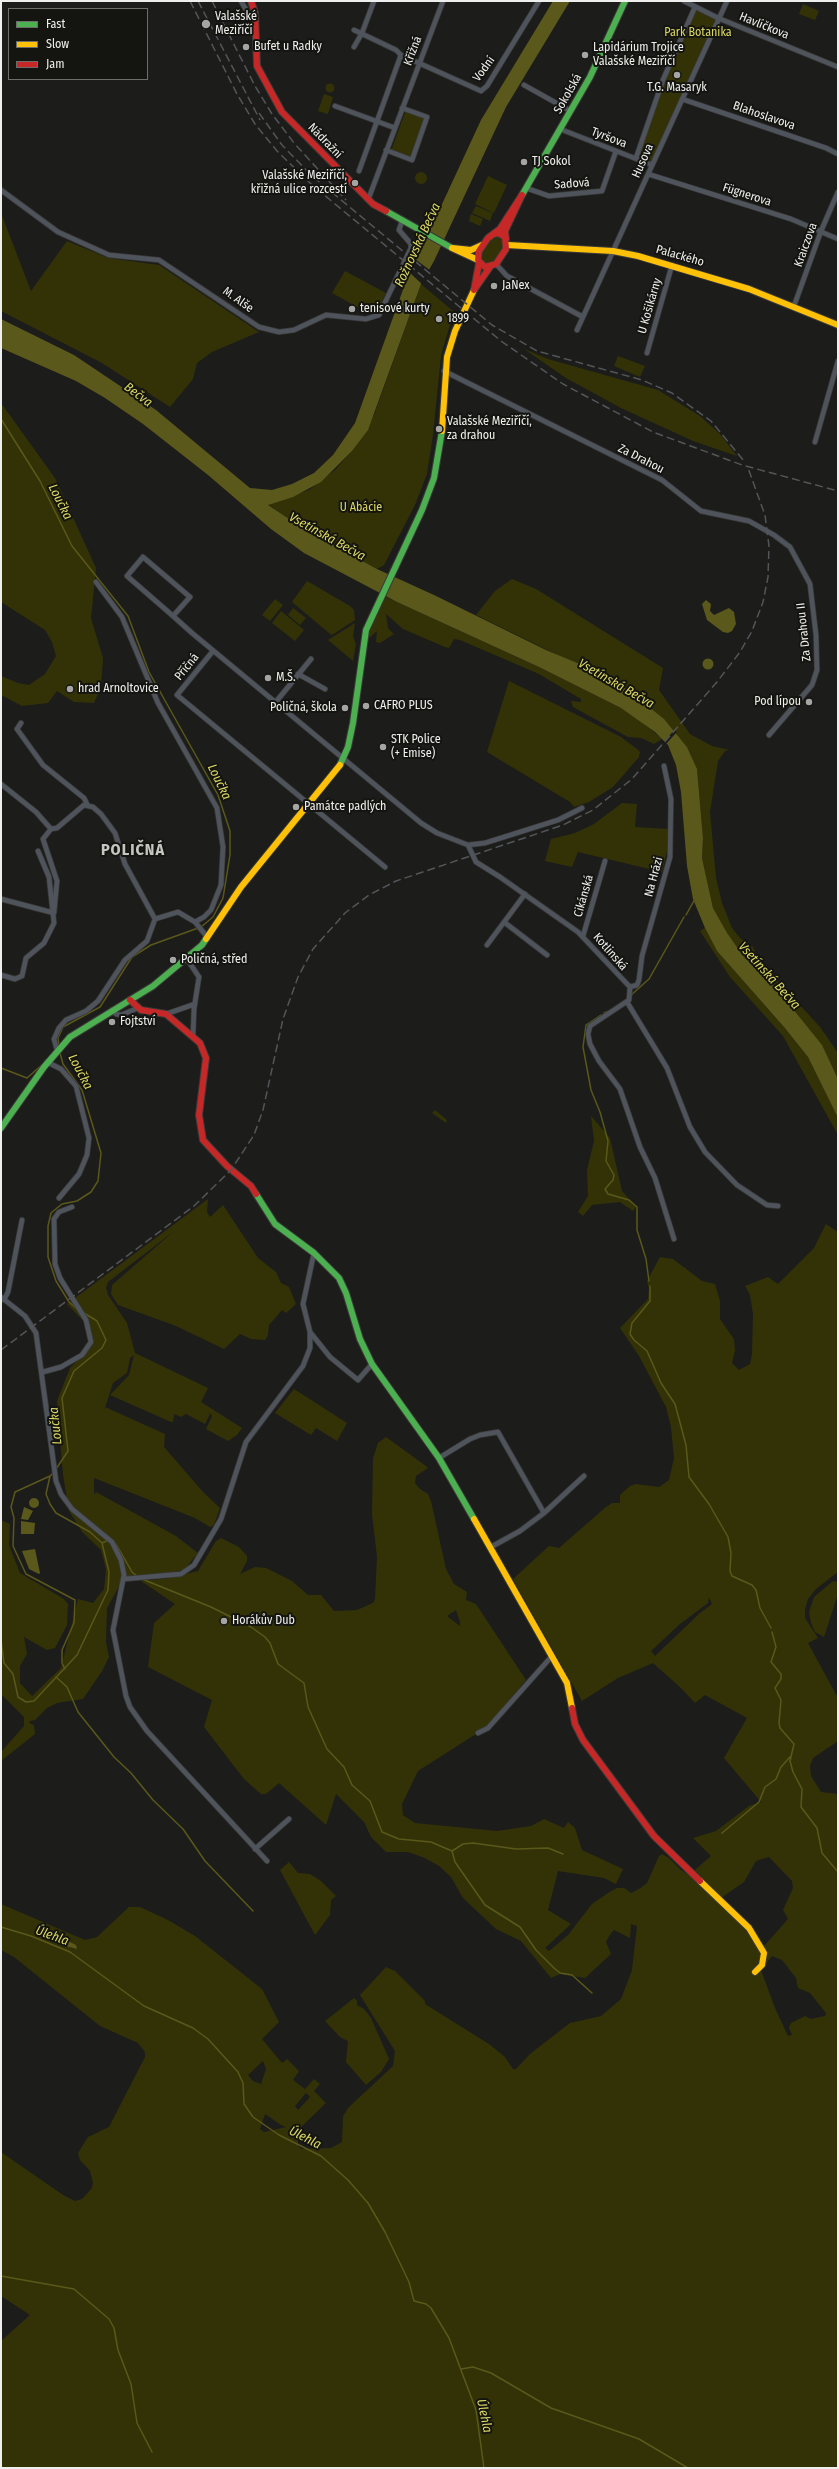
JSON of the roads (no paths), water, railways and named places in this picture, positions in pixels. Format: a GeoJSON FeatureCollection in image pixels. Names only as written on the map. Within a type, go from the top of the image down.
{"type":"FeatureCollection","features":[{"type":"Feature","properties":{"kind":"street"},"geometry":{"type":"LineString","coordinates":[[241,1],[256,27]]}},
{"type":"Feature","properties":{"kind":"street","name":"Nádražní"},"geometry":{"type":"LineString","coordinates":[[251,1],[256,27],[258,66],[270,93],[290,120],[368,200],[421,232],[479,261]]}},
{"type":"Feature","properties":{"kind":"street"},"geometry":{"type":"LineString","coordinates":[[354,47],[362,33],[374,1]]}},
{"type":"Feature","properties":{"kind":"street","name":"Křižná"},"geometry":{"type":"LineString","coordinates":[[368,200],[443,1]]}},
{"type":"Feature","properties":{"kind":"street","name":"Vodní"},"geometry":{"type":"LineString","coordinates":[[419,63],[474,89],[484,90],[539,1]]}},
{"type":"Feature","properties":{"kind":"street","name":"Sokolská"},"geometry":{"type":"LineString","coordinates":[[474,290],[479,261],[478,254],[483,244],[503,225],[522,195],[596,66],[625,1]]}},
{"type":"Feature","properties":{"kind":"street","name":"Havlíčkova"},"geometry":{"type":"LineString","coordinates":[[684,1],[718,18],[838,67]]}},
{"type":"Feature","properties":{"kind":"street","name":"Husova"},"geometry":{"type":"LineString","coordinates":[[577,330],[727,1]]}},
{"type":"Feature","properties":{"kind":"street"},"geometry":{"type":"LineString","coordinates":[[636,158],[663,80],[695,6]]}},
{"type":"Feature","properties":{"kind":"street"},"geometry":{"type":"LineString","coordinates":[[354,30],[419,63]]}},
{"type":"Feature","properties":{"kind":"street"},"geometry":{"type":"LineString","coordinates":[[359,170],[378,122],[401,55]]}},
{"type":"Feature","properties":{"kind":"street"},"geometry":{"type":"LineString","coordinates":[[524,85],[567,109]]}},
{"type":"Feature","properties":{"kind":"street","name":"Blahoslavova"},"geometry":{"type":"LineString","coordinates":[[682,99],[826,148],[838,154]]}},
{"type":"Feature","properties":{"kind":"street"},"geometry":{"type":"LineString","coordinates":[[335,106],[395,128]]}},
{"type":"Feature","properties":{"kind":"street"},"geometry":{"type":"LineString","coordinates":[[386,150],[412,160],[427,117],[402,108]]}},
{"type":"Feature","properties":{"kind":"street","name":"Tyršova"},"geometry":{"type":"LineString","coordinates":[[560,129],[652,165]]}},
{"type":"Feature","properties":{"kind":"street","name":"Sadová"},"geometry":{"type":"LineString","coordinates":[[526,188],[549,196],[602,191],[616,151]]}},
{"type":"Feature","properties":{"kind":"street","name":"Fügnerova"},"geometry":{"type":"LineString","coordinates":[[648,174],[821,231],[838,238]]}},
{"type":"Feature","properties":{"kind":"street","name":"M. Alše"},"geometry":{"type":"LineString","coordinates":[[1,190],[58,232],[108,255],[159,260],[259,327],[279,332],[294,330],[326,315],[338,314],[366,319],[379,315],[411,248],[410,244],[399,230],[402,221]]}},
{"type":"Feature","properties":{"kind":"street","name":"Kraiczova"},"geometry":{"type":"LineString","coordinates":[[794,306],[821,231],[838,192]]}},
{"type":"Feature","properties":{"kind":"street","name":"Sokolská"},"geometry":{"type":"LineString","coordinates":[[444,371],[449,349],[458,324],[474,290],[503,256],[507,242],[506,231],[522,195]]}},
{"type":"Feature","properties":{"kind":"street"},"geometry":{"type":"LineString","coordinates":[[494,234],[501,234],[507,242]]}},
{"type":"Feature","properties":{"kind":"street","name":"Palackého"},"geometry":{"type":"LineString","coordinates":[[507,242],[613,251],[672,265],[794,306],[834,325]]}},
{"type":"Feature","properties":{"kind":"street","name":"Nádražní"},"geometry":{"type":"LineString","coordinates":[[450,247],[471,250],[483,244]]}},
{"type":"Feature","properties":{"kind":"street"},"geometry":{"type":"LineString","coordinates":[[479,261],[483,266],[493,266],[507,276],[583,317]]}},
{"type":"Feature","properties":{"kind":"street","name":"U Košikárny"},"geometry":{"type":"LineString","coordinates":[[647,353],[672,265]]}},
{"type":"Feature","properties":{"kind":"street"},"geometry":{"type":"LineString","coordinates":[[815,442],[838,361]]}},
{"type":"Feature","properties":{"kind":"street"},"geometry":{"type":"LineString","coordinates":[[1,1128],[57,1050],[79,1030],[158,982],[187,959],[208,938],[241,886],[310,804],[344,759],[353,723],[365,635],[377,604],[422,510],[434,478],[442,432],[444,371]]}},
{"type":"Feature","properties":{"kind":"street","name":"Za Drahou"},"geometry":{"type":"LineString","coordinates":[[444,371],[662,480],[701,511],[744,519],[768,530],[790,547],[809,581]]}},
{"type":"Feature","properties":{"kind":"street"},"geometry":{"type":"LineString","coordinates":[[173,616],[190,597],[143,557],[127,576],[213,651],[425,826],[468,845],[485,843],[558,820],[582,808]]}},
{"type":"Feature","properties":{"kind":"street","name":"Za Drahou II"},"geometry":{"type":"LineString","coordinates":[[768,736],[812,685],[816,678],[817,643],[809,581]]}},
{"type":"Feature","properties":{"kind":"street"},"geometry":{"type":"LineString","coordinates":[[96,582],[122,617],[158,703],[216,808],[223,847],[221,886],[211,910],[196,924]]}},
{"type":"Feature","properties":{"kind":"street","name":"Příčná"},"geometry":{"type":"LineString","coordinates":[[213,651],[178,695],[310,804]]}},
{"type":"Feature","properties":{"kind":"street"},"geometry":{"type":"LineString","coordinates":[[275,702],[311,658]]}},
{"type":"Feature","properties":{"kind":"street"},"geometry":{"type":"LineString","coordinates":[[298,674],[325,689]]}},
{"type":"Feature","properties":{"kind":"street"},"geometry":{"type":"LineString","coordinates":[[21,723],[17,729],[43,765],[84,798],[87,804],[101,814],[115,833],[125,864],[155,919],[147,941],[126,960],[98,1001],[86,1011],[66,1020],[59,1028],[54,1042],[57,1050]]}},
{"type":"Feature","properties":{"kind":"street","name":"Na Hrázi"},"geometry":{"type":"LineString","coordinates":[[630,987],[636,985],[639,980],[642,956],[670,857],[671,799],[664,766]]}},
{"type":"Feature","properties":{"kind":"street"},"geometry":{"type":"LineString","coordinates":[[1,784],[36,812],[51,829]]}},
{"type":"Feature","properties":{"kind":"street"},"geometry":{"type":"LineString","coordinates":[[1,975],[15,979],[22,976],[26,958],[44,943],[50,932],[54,923],[57,881],[43,839],[51,829],[57,828],[80,807],[87,804]]}},
{"type":"Feature","properties":{"kind":"street"},"geometry":{"type":"LineString","coordinates":[[310,804],[385,867]]}},
{"type":"Feature","properties":{"kind":"street","name":"Kotlinská"},"geometry":{"type":"LineString","coordinates":[[468,845],[476,862],[525,894],[583,936],[630,987],[631,995],[627,1002],[590,1026],[590,1044],[599,1061],[620,1089],[640,1147],[655,1178],[674,1239]]}},
{"type":"Feature","properties":{"kind":"street"},"geometry":{"type":"LineString","coordinates":[[38,851],[49,877],[54,913]]}},
{"type":"Feature","properties":{"kind":"street","name":"Cikánská"},"geometry":{"type":"LineString","coordinates":[[583,936],[605,861]]}},
{"type":"Feature","properties":{"kind":"street"},"geometry":{"type":"LineString","coordinates":[[487,945],[525,894]]}},
{"type":"Feature","properties":{"kind":"street"},"geometry":{"type":"LineString","coordinates":[[1,899],[54,913]]}},
{"type":"Feature","properties":{"kind":"street"},"geometry":{"type":"LineString","coordinates":[[155,919],[180,912],[196,924],[200,931],[208,938]]}},
{"type":"Feature","properties":{"kind":"street"},"geometry":{"type":"LineString","coordinates":[[504,922],[547,955]]}},
{"type":"Feature","properties":{"kind":"street"},"geometry":{"type":"LineString","coordinates":[[187,959],[199,977],[195,1004],[193,1036]]}},
{"type":"Feature","properties":{"kind":"street"},"geometry":{"type":"LineString","coordinates":[[130,1000],[138,1008],[166,1014],[200,1043],[206,1058],[199,1115],[203,1140],[227,1166],[251,1186],[275,1224],[314,1253],[339,1278],[346,1293],[360,1339],[372,1364],[439,1458],[567,1683],[575,1724],[583,1740],[654,1836],[749,1928],[764,1953],[762,1965],[755,1972]]}},
{"type":"Feature","properties":{"kind":"street"},"geometry":{"type":"LineString","coordinates":[[627,1002],[667,1068],[696,1138],[719,1168],[747,1192],[768,1204],[778,1206]]}},
{"type":"Feature","properties":{"kind":"street"},"geometry":{"type":"LineString","coordinates":[[166,1014],[195,1004]]}},
{"type":"Feature","properties":{"kind":"street"},"geometry":{"type":"LineString","coordinates":[[112,1010],[116,1014],[121,1015],[138,1008]]}},
{"type":"Feature","properties":{"kind":"street"},"geometry":{"type":"LineString","coordinates":[[47,1062],[61,1069],[76,1086],[89,1138],[87,1155],[79,1174],[59,1198]]}},
{"type":"Feature","properties":{"kind":"street"},"geometry":{"type":"LineString","coordinates":[[43,1372],[61,1367],[82,1355],[91,1342],[86,1320],[60,1278],[55,1264],[54,1219],[59,1212],[72,1207]]}},
{"type":"Feature","properties":{"kind":"street"},"geometry":{"type":"LineString","coordinates":[[22,1220],[8,1292],[3,1298],[25,1316],[34,1328],[43,1372],[56,1481],[61,1494],[72,1509],[116,1546],[123,1566],[124,1579],[113,1630],[126,1696],[130,1707],[147,1731],[267,1861]]}},
{"type":"Feature","properties":{"kind":"street"},"geometry":{"type":"LineString","coordinates":[[124,1579],[177,1575],[187,1571],[194,1565],[221,1519],[246,1442],[303,1366],[310,1348],[310,1332],[303,1304],[314,1253]]}},
{"type":"Feature","properties":{"kind":"street"},"geometry":{"type":"LineString","coordinates":[[310,1332],[330,1357],[358,1380],[372,1364]]}},
{"type":"Feature","properties":{"kind":"street"},"geometry":{"type":"LineString","coordinates":[[439,1458],[475,1437],[498,1432],[544,1512]]}},
{"type":"Feature","properties":{"kind":"street"},"geometry":{"type":"LineString","coordinates":[[491,1547],[520,1531],[544,1512],[584,1476]]}},
{"type":"Feature","properties":{"kind":"street"},"geometry":{"type":"LineString","coordinates":[[478,1733],[488,1728],[552,1656]]}},
{"type":"Feature","properties":{"kind":"street"},"geometry":{"type":"LineString","coordinates":[[255,1849],[289,1819]]}},
{"type":"Feature","properties":{"kind":"water","name":"Vsetínská Bečva"},"geometry":{"type":"Polygon","coordinates":[[[553,1],[570,1],[506,107],[434,261],[421,284],[368,430],[352,451],[321,482],[293,497],[268,505],[306,530],[377,569],[546,650],[594,670],[625,688],[664,719],[687,747],[697,769],[703,838],[702,858],[713,908],[727,933],[744,957],[776,988],[822,1045],[838,1079],[838,1118],[808,1057],[784,1027],[717,951],[705,928],[693,899],[687,866],[681,792],[676,765],[668,745],[655,732],[621,708],[539,667],[397,602],[304,553],[271,529],[208,475],[143,424],[105,398],[76,381],[1,348],[1,319],[74,355],[156,410],[250,488],[272,490],[292,484],[314,473],[333,455],[355,423],[405,284],[481,120],[553,1]]]}},
{"type":"Feature","properties":{"kind":"water"},"geometry":{"type":"Polygon","coordinates":[[[706,600],[711,604],[710,611],[714,615],[729,608],[734,612],[736,624],[732,631],[728,633],[723,632],[707,620],[702,604],[706,600]]]}},
{"type":"Feature","properties":{"kind":"water"},"geometry":{"type":"Polygon","coordinates":[[[708,658],[712,660],[714,664],[712,668],[708,670],[704,668],[702,664],[704,660],[708,658]]]}},
{"type":"Feature","properties":{"kind":"water"},"geometry":{"type":"Polygon","coordinates":[[[32,1498],[36,1498],[38,1499],[38,1507],[32,1508],[29,1505],[29,1501],[32,1498]]]}},
{"type":"Feature","properties":{"kind":"water"},"geometry":{"type":"Polygon","coordinates":[[[24,1507],[33,1511],[28,1520],[21,1519],[24,1507]]]}},
{"type":"Feature","properties":{"kind":"water"},"geometry":{"type":"Polygon","coordinates":[[[21,1521],[35,1523],[34,1534],[21,1534],[21,1521]]]}},
{"type":"Feature","properties":{"kind":"water"},"geometry":{"type":"Polygon","coordinates":[[[35,1549],[39,1574],[29,1569],[22,1551],[35,1549]]]}},
{"type":"Feature","properties":{"kind":"water"},"geometry":{"type":"Polygon","coordinates":[[[66,1940],[76,1945],[77,1949],[62,1945],[63,1941],[66,1940]]]}},
{"type":"Feature","properties":{"kind":"waterway","name":"Loučka"},"geometry":{"type":"LineString","coordinates":[[1,419],[40,481],[72,546],[128,616],[149,672],[218,795],[230,831],[230,855],[223,898],[213,917],[201,927],[151,945],[132,957],[100,1007],[63,1027],[58,1038],[59,1047]]}},
{"type":"Feature","properties":{"kind":"waterway"},"geometry":{"type":"LineString","coordinates":[[686,915],[695,899]]}},
{"type":"Feature","properties":{"kind":"waterway"},"geometry":{"type":"LineString","coordinates":[[630,996],[649,979],[684,917]]}},
{"type":"Feature","properties":{"kind":"waterway"},"geometry":{"type":"LineString","coordinates":[[604,1013],[609,1011]]}},
{"type":"Feature","properties":{"kind":"waterway"},"geometry":{"type":"LineString","coordinates":[[601,1015],[586,1025],[583,1047],[591,1090],[600,1112],[608,1141],[606,1161],[614,1175],[613,1180],[605,1189],[608,1194],[629,1200],[637,1207],[637,1230],[646,1259],[649,1281]]}},
{"type":"Feature","properties":{"kind":"waterway","name":"Loučka"},"geometry":{"type":"LineString","coordinates":[[60,1053],[63,1064],[82,1090],[101,1153],[98,1181],[91,1192],[77,1201],[62,1204],[51,1213],[48,1226],[48,1257],[56,1281],[69,1302],[77,1309]]}},
{"type":"Feature","properties":{"kind":"waterway"},"geometry":{"type":"LineString","coordinates":[[1,1068],[27,1078],[43,1064]]}},
{"type":"Feature","properties":{"kind":"waterway"},"geometry":{"type":"LineString","coordinates":[[650,1286],[650,1301],[632,1323],[630,1334],[634,1340],[647,1351],[661,1383],[675,1404],[686,1445],[689,1477],[709,1504],[728,1537],[731,1553],[730,1571],[732,1576],[752,1585],[756,1590],[760,1608],[771,1628]]}},
{"type":"Feature","properties":{"kind":"waterway","name":"Loučka"},"geometry":{"type":"LineString","coordinates":[[56,1469],[68,1451],[62,1398],[74,1371],[102,1348],[106,1340],[97,1321],[84,1313]]}},
{"type":"Feature","properties":{"kind":"waterway","name":"Loučka"},"geometry":{"type":"LineString","coordinates":[[1,1640],[4,1663],[13,1674],[18,1697],[26,1702],[34,1701],[77,1655],[108,1590],[109,1572],[102,1543],[90,1532],[56,1513],[50,1504],[46,1494],[50,1476],[54,1472]]}},
{"type":"Feature","properties":{"kind":"waterway"},"geometry":{"type":"LineString","coordinates":[[50,1476],[15,1492],[11,1507],[14,1518],[13,1546],[26,1574],[75,1600],[74,1623],[62,1650],[62,1663],[65,1669]]}},
{"type":"Feature","properties":{"kind":"waterway","name":"Loučka"},"geometry":{"type":"LineString","coordinates":[[102,1543],[109,1540]]}},
{"type":"Feature","properties":{"kind":"waterway"},"geometry":{"type":"LineString","coordinates":[[116,1544],[132,1572],[138,1577]]}},
{"type":"Feature","properties":{"kind":"waterway"},"geometry":{"type":"LineString","coordinates":[[142,1579],[211,1607],[251,1627],[265,1637],[270,1643],[278,1664],[304,1683],[308,1707],[327,1749],[344,1767],[352,1785],[370,1801],[382,1832],[399,1839],[431,1842],[452,1851],[463,1844],[473,1843],[516,1849],[548,1848],[563,1854]]}},
{"type":"Feature","properties":{"kind":"waterway"},"geometry":{"type":"LineString","coordinates":[[772,1632],[776,1647],[771,1662],[781,1674],[781,1679],[775,1688],[781,1700],[779,1723],[780,1728],[794,1744],[790,1761],[793,1772],[802,1789],[801,1807],[817,1828],[822,1853],[838,1872]]}},
{"type":"Feature","properties":{"kind":"waterway"},"geometry":{"type":"LineString","coordinates":[[56,1677],[67,1687],[78,1712],[114,1757],[131,1773],[153,1800],[183,1829],[205,1861],[253,1911]]}},
{"type":"Feature","properties":{"kind":"waterway"},"geometry":{"type":"LineString","coordinates":[[722,1833],[759,1802],[765,1787],[776,1779],[781,1767],[790,1757]]}},
{"type":"Feature","properties":{"kind":"waterway"},"geometry":{"type":"LineString","coordinates":[[452,1851],[455,1862],[485,1905],[520,1927],[536,1950],[554,1968],[560,1973],[572,1975],[592,1993]]}},
{"type":"Feature","properties":{"kind":"waterway","name":"Úlehla"},"geometry":{"type":"LineString","coordinates":[[1,1927],[31,1936],[70,1952],[144,2006],[193,2028],[208,2039],[238,2072],[243,2083],[244,2104],[253,2117],[279,2135],[321,2156],[348,2180],[368,2203],[385,2232],[409,2282],[414,2301],[426,2304],[431,2308],[449,2338],[476,2410],[484,2468]]}},
{"type":"Feature","properties":{"kind":"waterway"},"geometry":{"type":"LineString","coordinates":[[1,2276],[74,2289],[109,2319],[114,2328],[118,2350],[131,2384],[137,2423],[152,2452]]}},
{"type":"Feature","properties":{"kind":"waterway"},"geometry":{"type":"LineString","coordinates":[[461,2369],[473,2367],[491,2373],[551,2408],[639,2439],[688,2468]]}},
{"type":"Feature","properties":{"kind":"railway"},"geometry":{"type":"LineString","coordinates":[[190,1],[237,94],[255,124],[277,151],[312,185],[501,341],[563,384],[653,432],[742,465],[838,491]]}},
{"type":"Feature","properties":{"kind":"railway"},"geometry":{"type":"LineString","coordinates":[[198,1],[260,120]]}},
{"type":"Feature","properties":{"kind":"railway"},"geometry":{"type":"LineString","coordinates":[[212,1],[255,86],[272,114],[294,143],[346,200]]}},
{"type":"Feature","properties":{"kind":"railway"},"geometry":{"type":"LineString","coordinates":[[259,113],[282,145],[311,175],[492,325],[537,351],[642,380],[672,393],[711,421],[744,461]]}},
{"type":"Feature","properties":{"kind":"railway"},"geometry":{"type":"LineString","coordinates":[[1,1350],[194,1206],[231,1170],[254,1135],[263,1110],[283,1019],[298,977],[313,949],[345,913],[369,895],[396,881],[563,825],[593,810],[632,779],[717,682],[740,652],[752,631],[763,602],[768,577],[769,546],[765,515],[748,468]]}},
{"type":"Feature","properties":{"kind":"place","name":"Valašské Meziříčí"},"geometry":{"type":"Point","coordinates":[206,24]}},
{"type":"Feature","properties":{"kind":"place","name":"Bufet u Radky"},"geometry":{"type":"Point","coordinates":[246,47]}},
{"type":"Feature","properties":{"kind":"place","name":"Lapidárium Trojice Valašské Meziříčí"},"geometry":{"type":"Point","coordinates":[585,55]}},
{"type":"Feature","properties":{"kind":"place","name":"T.G. Masaryk"},"geometry":{"type":"Point","coordinates":[677,75]}},
{"type":"Feature","properties":{"kind":"place","name":"TJ Sokol"},"geometry":{"type":"Point","coordinates":[524,162]}},
{"type":"Feature","properties":{"kind":"place","name":"Valašské Meziříčí, křižná ulice rozcestí"},"geometry":{"type":"Point","coordinates":[355,183]}},
{"type":"Feature","properties":{"kind":"place","name":"JaNex"},"geometry":{"type":"Point","coordinates":[494,286]}},
{"type":"Feature","properties":{"kind":"place","name":"tenisové kurty"},"geometry":{"type":"Point","coordinates":[352,309]}},
{"type":"Feature","properties":{"kind":"place","name":"1899"},"geometry":{"type":"Point","coordinates":[439,319]}},
{"type":"Feature","properties":{"kind":"place","name":"Valašské Meziříčí, za drahou"},"geometry":{"type":"Point","coordinates":[439,429]}},
{"type":"Feature","properties":{"kind":"place","name":"M.Š."},"geometry":{"type":"Point","coordinates":[268,678]}},
{"type":"Feature","properties":{"kind":"place","name":"hrad Arnoltovice"},"geometry":{"type":"Point","coordinates":[70,689]}},
{"type":"Feature","properties":{"kind":"place","name":"Pod lípou"},"geometry":{"type":"Point","coordinates":[809,702]}},
{"type":"Feature","properties":{"kind":"place","name":"CAFRO PLUS"},"geometry":{"type":"Point","coordinates":[366,706]}},
{"type":"Feature","properties":{"kind":"place","name":"Poličná, škola"},"geometry":{"type":"Point","coordinates":[345,708]}},
{"type":"Feature","properties":{"kind":"place","name":"STK Police (+ Emise)"},"geometry":{"type":"Point","coordinates":[383,747]}},
{"type":"Feature","properties":{"kind":"place","name":"Památce padlých"},"geometry":{"type":"Point","coordinates":[296,807]}},
{"type":"Feature","properties":{"kind":"place","name":"Poličná, střed"},"geometry":{"type":"Point","coordinates":[173,960]}},
{"type":"Feature","properties":{"kind":"place","name":"Fojtství"},"geometry":{"type":"Point","coordinates":[112,1022]}},
{"type":"Feature","properties":{"kind":"place","name":"Horákův Dub"},"geometry":{"type":"Point","coordinates":[224,1621]}},
{"type":"Feature","properties":{"kind":"district","name":"POLIČNÁ"},"geometry":{"type":"Point","coordinates":[133,851]}},
{"type":"Feature","properties":{"kind":"park label","name":"Park Botanika"},"geometry":{"type":"Point","coordinates":[698,33]}},
{"type":"Feature","properties":{"kind":"park label","name":"U Abácie"},"geometry":{"type":"Point","coordinates":[361,508]}},
{"type":"Feature","properties":{"kind":"water label","name":"Rožnovská Bečva"},"geometry":{"type":"Point","coordinates":[418,245]}},
{"type":"Feature","properties":{"kind":"water label","name":"Bečva"},"geometry":{"type":"Point","coordinates":[138,395]}}]}
